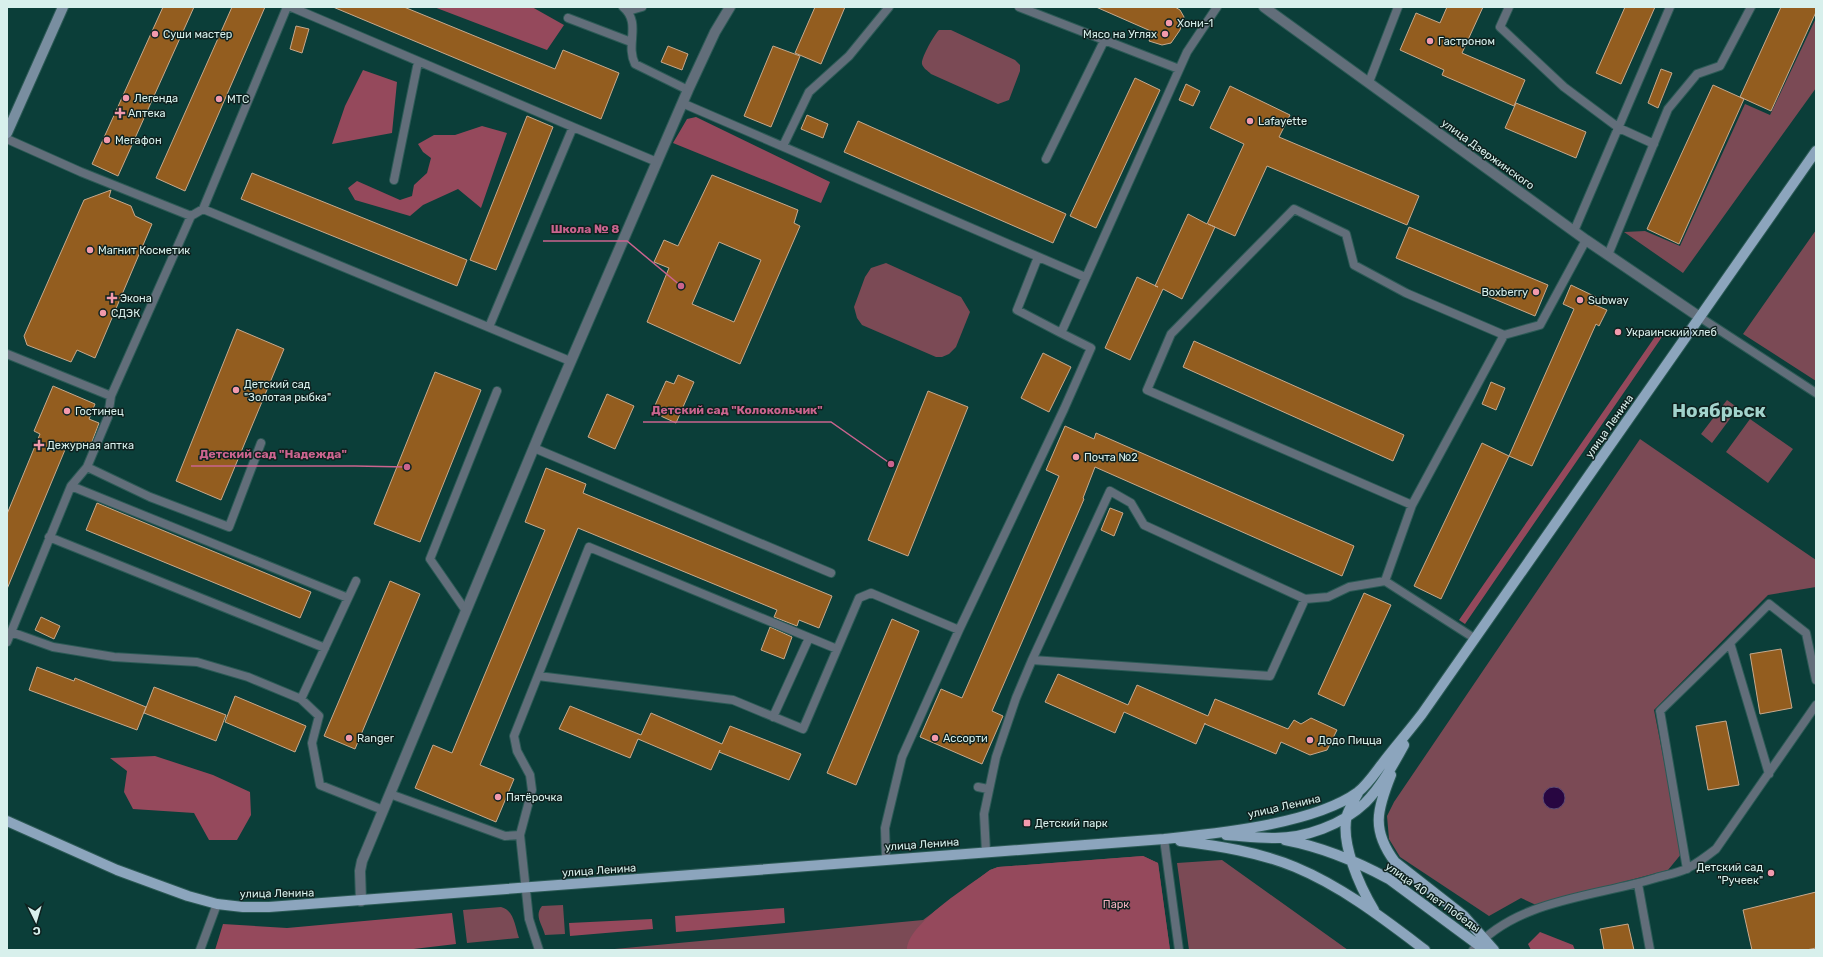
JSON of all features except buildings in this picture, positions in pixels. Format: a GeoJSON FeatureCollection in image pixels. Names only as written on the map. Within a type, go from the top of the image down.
{"type":"FeatureCollection","features":[{"type":"Feature","properties":{"kind":"main road"},"geometry":{"type":"LineString","coordinates":[[7,133],[63,7]]}},
{"type":"Feature","properties":{"kind":"main road","name":"улица Ленина"},"geometry":{"type":"LineString","coordinates":[[1208,834],[1275,838],[1304,834],[1347,817],[1371,797],[1422,714],[1474,638],[1701,318],[1816,151]]}},
{"type":"Feature","properties":{"kind":"main road","name":"улица Ленина"},"geometry":{"type":"LineString","coordinates":[[7,821],[116,870],[188,896],[217,904],[243,907],[269,907],[361,901],[886,859],[1164,839],[1208,834],[1315,813],[1332,807],[1360,791],[1422,714]]}},
{"type":"Feature","properties":{"kind":"main road"},"geometry":{"type":"LineString","coordinates":[[1400,752],[1380,803],[1378,820],[1382,839],[1387,851],[1395,862],[1464,916],[1480,945],[1494,950]]}},
{"type":"Feature","properties":{"kind":"main road"},"geometry":{"type":"LineString","coordinates":[[1360,791],[1351,804],[1347,817],[1346,835],[1351,860],[1362,891],[1375,912]]}},
{"type":"Feature","properties":{"kind":"main road","name":"улица 40 лет Победы"},"geometry":{"type":"LineString","coordinates":[[1275,838],[1314,847],[1351,860],[1389,879],[1480,945]]}},
{"type":"Feature","properties":{"kind":"main road"},"geometry":{"type":"LineString","coordinates":[[1164,839],[1241,851],[1295,867],[1343,892],[1375,912],[1425,950]]}},
{"type":"Feature","properties":{"kind":"street"},"geometry":{"type":"LineString","coordinates":[[361,901],[360,871],[362,860],[570,362],[682,103],[715,32],[730,7]]}},
{"type":"Feature","properties":{"kind":"street","name":"улица Дзержинского"},"geometry":{"type":"LineString","coordinates":[[1264,7],[1586,240],[1701,318]]}},
{"type":"Feature","properties":{"kind":"lane"},"geometry":{"type":"LineString","coordinates":[[7,642],[71,486],[87,467],[108,417],[111,396],[191,216],[202,209],[287,7]]}},
{"type":"Feature","properties":{"kind":"lane"},"geometry":{"type":"LineString","coordinates":[[291,7],[418,62],[517,101],[573,127],[657,162]]}},
{"type":"Feature","properties":{"kind":"lane"},"geometry":{"type":"LineString","coordinates":[[642,7],[626,9],[632,17],[634,29],[630,53],[635,64],[688,90]]}},
{"type":"Feature","properties":{"kind":"lane"},"geometry":{"type":"LineString","coordinates":[[783,146],[809,92],[849,56],[889,7]]}},
{"type":"Feature","properties":{"kind":"lane"},"geometry":{"type":"LineString","coordinates":[[1019,7],[1180,69]]}},
{"type":"Feature","properties":{"kind":"lane"},"geometry":{"type":"LineString","coordinates":[[1061,333],[1187,52],[1217,7]]}},
{"type":"Feature","properties":{"kind":"lane"},"geometry":{"type":"LineString","coordinates":[[1369,82],[1398,7]]}},
{"type":"Feature","properties":{"kind":"lane"},"geometry":{"type":"LineString","coordinates":[[1509,7],[1500,27],[1564,86],[1619,128],[1654,144]]}},
{"type":"Feature","properties":{"kind":"lane"},"geometry":{"type":"LineString","coordinates":[[1574,231],[1670,7]]}},
{"type":"Feature","properties":{"kind":"lane"},"geometry":{"type":"LineString","coordinates":[[1608,255],[1668,109],[1697,74],[1720,66],[1751,7]]}},
{"type":"Feature","properties":{"kind":"lane"},"geometry":{"type":"LineString","coordinates":[[568,18],[631,42]]}},
{"type":"Feature","properties":{"kind":"lane"},"geometry":{"type":"LineString","coordinates":[[1046,159],[1104,41]]}},
{"type":"Feature","properties":{"kind":"lane"},"geometry":{"type":"LineString","coordinates":[[394,180],[418,62]]}},
{"type":"Feature","properties":{"kind":"lane"},"geometry":{"type":"LineString","coordinates":[[682,103],[1085,277]]}},
{"type":"Feature","properties":{"kind":"lane"},"geometry":{"type":"LineString","coordinates":[[489,327],[573,127]]}},
{"type":"Feature","properties":{"kind":"lane"},"geometry":{"type":"LineString","coordinates":[[7,139],[81,172],[191,216]]}},
{"type":"Feature","properties":{"kind":"lane"},"geometry":{"type":"LineString","coordinates":[[202,209],[489,327],[570,362]]}},
{"type":"Feature","properties":{"kind":"lane"},"geometry":{"type":"LineString","coordinates":[[1412,505],[1148,390],[1171,334],[1294,210],[1346,234],[1354,265],[1406,293],[1504,335],[1540,325],[1586,240]]}},
{"type":"Feature","properties":{"kind":"lane"},"geometry":{"type":"LineString","coordinates":[[886,859],[885,828],[902,774],[902,757],[959,630],[1064,409],[1091,348],[1017,310],[1038,257]]}},
{"type":"Feature","properties":{"kind":"lane"},"geometry":{"type":"LineString","coordinates":[[1701,318],[1816,393]]}},
{"type":"Feature","properties":{"kind":"lane"},"geometry":{"type":"LineString","coordinates":[[1385,581],[1412,505],[1504,335]]}},
{"type":"Feature","properties":{"kind":"lane"},"geometry":{"type":"LineString","coordinates":[[7,354],[111,396]]}},
{"type":"Feature","properties":{"kind":"lane"},"geometry":{"type":"LineString","coordinates":[[466,611],[430,559],[497,392]]}},
{"type":"Feature","properties":{"kind":"lane"},"geometry":{"type":"LineString","coordinates":[[87,467],[150,497],[229,527],[261,443]]}},
{"type":"Feature","properties":{"kind":"lane"},"geometry":{"type":"LineString","coordinates":[[534,448],[831,573]]}},
{"type":"Feature","properties":{"kind":"lane"},"geometry":{"type":"LineString","coordinates":[[71,486],[348,598]]}},
{"type":"Feature","properties":{"kind":"lane"},"geometry":{"type":"LineString","coordinates":[[986,852],[984,821],[988,789],[996,757],[1016,698],[1110,491],[1131,503],[1144,525],[1305,599],[1328,597],[1349,587],[1385,581],[1474,638]]}},
{"type":"Feature","properties":{"kind":"lane"},"geometry":{"type":"LineString","coordinates":[[49,537],[325,648]]}},
{"type":"Feature","properties":{"kind":"lane"},"geometry":{"type":"LineString","coordinates":[[539,950],[529,919],[520,835],[532,790],[530,775],[517,751],[514,736],[589,547],[837,649]]}},
{"type":"Feature","properties":{"kind":"lane"},"geometry":{"type":"LineString","coordinates":[[301,699],[356,581]]}},
{"type":"Feature","properties":{"kind":"lane"},"geometry":{"type":"LineString","coordinates":[[538,676],[733,700],[803,729],[860,598],[872,593],[959,630]]}},
{"type":"Feature","properties":{"kind":"lane"},"geometry":{"type":"LineString","coordinates":[[1032,660],[1270,676],[1305,599]]}},
{"type":"Feature","properties":{"kind":"lane"},"geometry":{"type":"LineString","coordinates":[[1687,869],[1660,711],[1770,604],[1806,634],[1816,680]]}},
{"type":"Feature","properties":{"kind":"lane"},"geometry":{"type":"LineString","coordinates":[[11,632],[53,647],[106,656],[197,662],[248,677],[301,699],[319,716],[312,743],[320,785],[383,810]]}},
{"type":"Feature","properties":{"kind":"lane"},"geometry":{"type":"LineString","coordinates":[[773,717],[809,638]]}},
{"type":"Feature","properties":{"kind":"lane"},"geometry":{"type":"LineString","coordinates":[[1730,643],[1769,774]]}},
{"type":"Feature","properties":{"kind":"lane"},"geometry":{"type":"LineString","coordinates":[[1480,945],[1508,921],[1529,911],[1638,884],[1687,869],[1716,849],[1816,705]]}},
{"type":"Feature","properties":{"kind":"lane"},"geometry":{"type":"LineString","coordinates":[[978,786],[988,789]]}},
{"type":"Feature","properties":{"kind":"lane"},"geometry":{"type":"LineString","coordinates":[[390,794],[505,836],[520,835]]}},
{"type":"Feature","properties":{"kind":"lane"},"geometry":{"type":"LineString","coordinates":[[1164,839],[1179,950]]}},
{"type":"Feature","properties":{"kind":"lane"},"geometry":{"type":"LineString","coordinates":[[1638,884],[1650,950]]}},
{"type":"Feature","properties":{"kind":"lane"},"geometry":{"type":"LineString","coordinates":[[200,950],[217,904]]}},
{"type":"Feature","properties":{"kind":"green space"},"geometry":{"type":"Polygon","coordinates":[[[434,7],[532,7],[564,25],[547,50],[434,7]]]}},
{"type":"Feature","properties":{"kind":"green space"},"geometry":{"type":"Polygon","coordinates":[[[1816,18],[1816,88],[1683,273],[1624,232],[1645,231],[1680,246],[1745,104],[1770,115],[1816,18]]]}},
{"type":"Feature","properties":{"kind":"green space"},"geometry":{"type":"Polygon","coordinates":[[[939,30],[951,30],[1015,60],[1020,65],[1020,71],[1009,100],[998,104],[931,74],[924,68],[922,61],[931,41],[939,30]]]}},
{"type":"Feature","properties":{"kind":"green space"},"geometry":{"type":"Polygon","coordinates":[[[363,70],[397,82],[392,133],[332,144],[345,106],[363,70]]]}},
{"type":"Feature","properties":{"kind":"green space"},"geometry":{"type":"Polygon","coordinates":[[[696,117],[830,182],[821,203],[673,143],[687,119],[696,117]]]}},
{"type":"Feature","properties":{"kind":"green space"},"geometry":{"type":"Polygon","coordinates":[[[482,126],[507,133],[481,208],[458,189],[423,205],[410,216],[355,200],[348,188],[357,181],[400,200],[412,196],[414,185],[427,173],[431,158],[423,152],[418,144],[434,135],[455,135],[482,126]]]}},
{"type":"Feature","properties":{"kind":"green space"},"geometry":{"type":"Polygon","coordinates":[[[1816,230],[1816,381],[1743,334],[1816,230]]]}},
{"type":"Feature","properties":{"kind":"green space"},"geometry":{"type":"Polygon","coordinates":[[[886,263],[961,297],[970,312],[956,347],[949,354],[942,357],[936,357],[862,325],[857,318],[854,307],[865,277],[871,268],[886,263]]]}},
{"type":"Feature","properties":{"kind":"green space"},"geometry":{"type":"Polygon","coordinates":[[[1659,331],[1664,334],[1465,624],[1459,620],[1659,331]]]}},
{"type":"Feature","properties":{"kind":"green space"},"geometry":{"type":"Polygon","coordinates":[[[1727,400],[1738,408],[1712,443],[1701,434],[1727,400]]]}},
{"type":"Feature","properties":{"kind":"green space"},"geometry":{"type":"Polygon","coordinates":[[[1750,419],[1793,449],[1768,483],[1726,452],[1750,419]]]}},
{"type":"Feature","properties":{"kind":"green space"},"geometry":{"type":"Polygon","coordinates":[[[1640,439],[1816,560],[1816,587],[1768,595],[1654,710],[1682,853],[1668,870],[1536,905],[1521,898],[1489,916],[1400,857],[1389,839],[1387,816],[1394,802],[1640,439]]]}},
{"type":"Feature","properties":{"kind":"green space"},"geometry":{"type":"Polygon","coordinates":[[[155,756],[213,775],[250,792],[251,815],[237,840],[209,840],[194,813],[133,809],[124,792],[127,771],[110,758],[155,756]]]}},
{"type":"Feature","properties":{"kind":"green space","name":"Парк"},"geometry":{"type":"Polygon","coordinates":[[[1143,856],[1158,863],[1170,950],[604,950],[923,920],[990,870],[998,867],[1143,856]]]}},
{"type":"Feature","properties":{"kind":"green space","name":"Парк"},"geometry":{"type":"Polygon","coordinates":[[[1143,856],[1158,863],[1170,950],[907,950],[910,940],[917,929],[928,917],[955,895],[990,870],[998,867],[1143,856]]]}},
{"type":"Feature","properties":{"kind":"green space"},"geometry":{"type":"Polygon","coordinates":[[[1222,860],[1348,950],[1189,950],[1177,863],[1222,860]]]}},
{"type":"Feature","properties":{"kind":"green space"},"geometry":{"type":"Polygon","coordinates":[[[563,905],[565,934],[545,935],[539,920],[539,913],[542,906],[563,905]]]}},
{"type":"Feature","properties":{"kind":"green space"},"geometry":{"type":"Polygon","coordinates":[[[501,907],[509,911],[519,938],[467,943],[463,910],[501,907]]]}},
{"type":"Feature","properties":{"kind":"green space"},"geometry":{"type":"Polygon","coordinates":[[[784,908],[785,923],[676,932],[675,916],[784,908]]]}},
{"type":"Feature","properties":{"kind":"green space"},"geometry":{"type":"Polygon","coordinates":[[[452,913],[456,944],[405,950],[215,950],[223,924],[287,928],[452,913]]]}},
{"type":"Feature","properties":{"kind":"green space"},"geometry":{"type":"Polygon","coordinates":[[[652,919],[653,929],[570,936],[569,923],[652,919]]]}},
{"type":"Feature","properties":{"kind":"green space"},"geometry":{"type":"Polygon","coordinates":[[[1540,932],[1573,945],[1575,950],[1531,950],[1528,944],[1540,932]]]}},
{"type":"Feature","properties":{"kind":"shaded area"},"geometry":{"type":"Polygon","coordinates":[[[1554,787],[1562,790],[1565,798],[1562,806],[1554,809],[1546,806],[1543,798],[1546,790],[1554,787]]]}},
{"type":"Feature","properties":{"kind":"place","name":"Хони-1"},"geometry":{"type":"Point","coordinates":[1169,23]}},
{"type":"Feature","properties":{"kind":"place","name":"Суши мастер"},"geometry":{"type":"Point","coordinates":[155,34]}},
{"type":"Feature","properties":{"kind":"place","name":"Мясо на Углях"},"geometry":{"type":"Point","coordinates":[1165,34]}},
{"type":"Feature","properties":{"kind":"place","name":"Гастроном"},"geometry":{"type":"Point","coordinates":[1430,41]}},
{"type":"Feature","properties":{"kind":"place","name":"Легенда"},"geometry":{"type":"Point","coordinates":[126,98]}},
{"type":"Feature","properties":{"kind":"place","name":"МТС"},"geometry":{"type":"Point","coordinates":[219,99]}},
{"type":"Feature","properties":{"kind":"place","name":"Аптека"},"geometry":{"type":"Point","coordinates":[120,113]}},
{"type":"Feature","properties":{"kind":"place","name":"Lafayette"},"geometry":{"type":"Point","coordinates":[1250,121]}},
{"type":"Feature","properties":{"kind":"place","name":"Мегафон"},"geometry":{"type":"Point","coordinates":[107,140]}},
{"type":"Feature","properties":{"kind":"place","name":"Магнит Косметик"},"geometry":{"type":"Point","coordinates":[90,250]}},
{"type":"Feature","properties":{"kind":"place","name":"Школа № 8"},"geometry":{"type":"Point","coordinates":[681,286]}},
{"type":"Feature","properties":{"kind":"place","name":"Boxberry"},"geometry":{"type":"Point","coordinates":[1536,292]}},
{"type":"Feature","properties":{"kind":"place","name":"Экона"},"geometry":{"type":"Point","coordinates":[112,298]}},
{"type":"Feature","properties":{"kind":"place","name":"Subway"},"geometry":{"type":"Point","coordinates":[1580,300]}},
{"type":"Feature","properties":{"kind":"place","name":"СДЭК"},"geometry":{"type":"Point","coordinates":[103,313]}},
{"type":"Feature","properties":{"kind":"place","name":"Украинский хлеб"},"geometry":{"type":"Point","coordinates":[1618,332]}},
{"type":"Feature","properties":{"kind":"place","name":"Детский сад \"Золотая рыбка\""},"geometry":{"type":"Point","coordinates":[236,390]}},
{"type":"Feature","properties":{"kind":"place","name":"Гостинец"},"geometry":{"type":"Point","coordinates":[67,411]}},
{"type":"Feature","properties":{"kind":"place","name":"Дежурная аптка"},"geometry":{"type":"Point","coordinates":[39,445]}},
{"type":"Feature","properties":{"kind":"place","name":"Почта №2"},"geometry":{"type":"Point","coordinates":[1076,457]}},
{"type":"Feature","properties":{"kind":"place","name":"Детский сад \"Колокольчик\""},"geometry":{"type":"Point","coordinates":[891,464]}},
{"type":"Feature","properties":{"kind":"place","name":"Детский сад \"Надежда\""},"geometry":{"type":"Point","coordinates":[407,467]}},
{"type":"Feature","properties":{"kind":"place","name":"Ranger"},"geometry":{"type":"Point","coordinates":[349,738]}},
{"type":"Feature","properties":{"kind":"place","name":"Ассорти"},"geometry":{"type":"Point","coordinates":[935,738]}},
{"type":"Feature","properties":{"kind":"place","name":"Додо Пицца"},"geometry":{"type":"Point","coordinates":[1310,740]}},
{"type":"Feature","properties":{"kind":"place","name":"Пятёрочка"},"geometry":{"type":"Point","coordinates":[498,797]}},
{"type":"Feature","properties":{"kind":"place","name":"Детский парк"},"geometry":{"type":"Point","coordinates":[1027,823]}},
{"type":"Feature","properties":{"kind":"place","name":"Детский сад \"Ручеек\""},"geometry":{"type":"Point","coordinates":[1771,873]}},
{"type":"Feature","properties":{"kind":"district","name":"Ноябрьск"},"geometry":{"type":"Point","coordinates":[1719,410]}}]}
